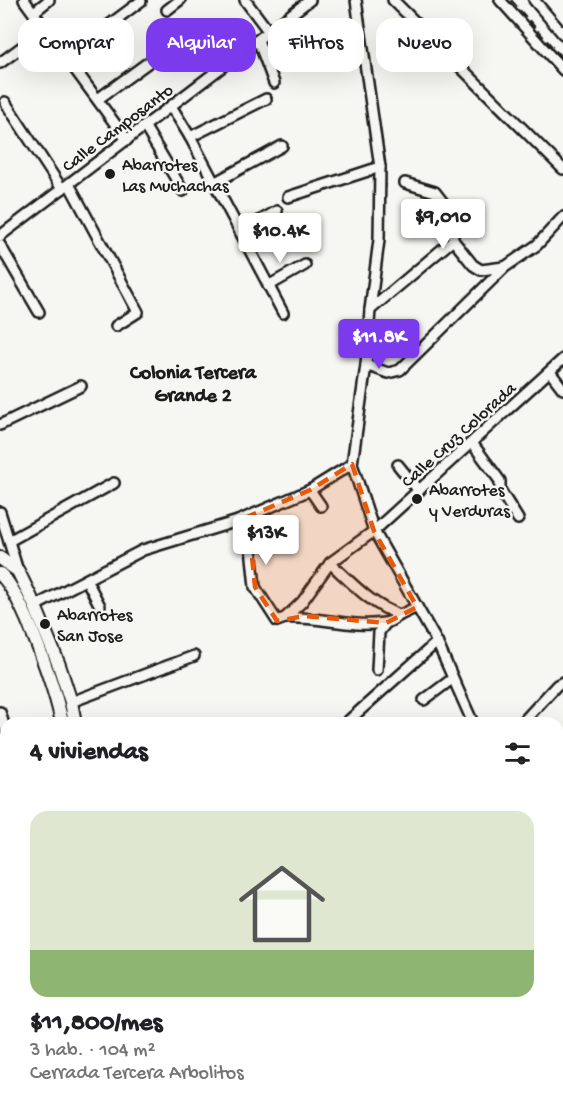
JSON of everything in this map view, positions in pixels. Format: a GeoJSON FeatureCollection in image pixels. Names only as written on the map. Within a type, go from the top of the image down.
{"type":"FeatureCollection","features":[{"type":"Feature","properties":{"kind":"street"},"geometry":{"type":"LineString","coordinates":[[24,0],[38,18]]}},
{"type":"Feature","properties":{"kind":"street"},"geometry":{"type":"LineString","coordinates":[[34,12],[50,0]]}},
{"type":"Feature","properties":{"kind":"street"},"geometry":{"type":"LineString","coordinates":[[166,10],[180,0]]}},
{"type":"Feature","properties":{"kind":"street"},"geometry":{"type":"LineString","coordinates":[[245,0],[268,31]]}},
{"type":"Feature","properties":{"kind":"street","name":"Calle Camposanto"},"geometry":{"type":"LineString","coordinates":[[287,18],[310,0]]}},
{"type":"Feature","properties":{"kind":"street"},"geometry":{"type":"LineString","coordinates":[[356,0],[380,167],[379,240],[366,364],[352,464],[374,531],[437,642],[469,717]]}},
{"type":"Feature","properties":{"kind":"street"},"geometry":{"type":"LineString","coordinates":[[393,0],[563,169]]}},
{"type":"Feature","properties":{"kind":"street"},"geometry":{"type":"LineString","coordinates":[[500,0],[563,70]]}},
{"type":"Feature","properties":{"kind":"street"},"geometry":{"type":"LineString","coordinates":[[534,0],[563,33]]}},
{"type":"Feature","properties":{"kind":"street"},"geometry":{"type":"LineString","coordinates":[[118,18],[141,1]]}},
{"type":"Feature","properties":{"kind":"street","name":"Calle Camposanto"},"geometry":{"type":"LineString","coordinates":[[0,236],[268,33]]}},
{"type":"Feature","properties":{"kind":"street"},"geometry":{"type":"LineString","coordinates":[[258,40],[274,83]]}},
{"type":"Feature","properties":{"kind":"street"},"geometry":{"type":"LineString","coordinates":[[0,63],[18,50]]}},
{"type":"Feature","properties":{"kind":"street"},"geometry":{"type":"LineString","coordinates":[[98,99],[146,64]]}},
{"type":"Feature","properties":{"kind":"street"},"geometry":{"type":"LineString","coordinates":[[77,72],[127,140]]}},
{"type":"Feature","properties":{"kind":"street"},"geometry":{"type":"LineString","coordinates":[[190,137],[266,99]]}},
{"type":"Feature","properties":{"kind":"street"},"geometry":{"type":"LineString","coordinates":[[5,102],[65,187],[138,312],[116,326]]}},
{"type":"Feature","properties":{"kind":"street"},"geometry":{"type":"LineString","coordinates":[[171,106],[190,137],[283,312]]}},
{"type":"Feature","properties":{"kind":"street"},"geometry":{"type":"LineString","coordinates":[[144,126],[183,191]]}},
{"type":"Feature","properties":{"kind":"street"},"geometry":{"type":"LineString","coordinates":[[214,183],[282,146]]}},
{"type":"Feature","properties":{"kind":"street"},"geometry":{"type":"LineString","coordinates":[[288,197],[380,167]]}},
{"type":"Feature","properties":{"kind":"street"},"geometry":{"type":"LineString","coordinates":[[405,183],[435,192],[452,214],[453,240],[473,265],[481,270],[505,267]]}},
{"type":"Feature","properties":{"kind":"street"},"geometry":{"type":"LineString","coordinates":[[240,232],[277,211]]}},
{"type":"Feature","properties":{"kind":"street"},"geometry":{"type":"LineString","coordinates":[[366,364],[388,373],[400,369],[505,267],[537,245],[563,217]]}},
{"type":"Feature","properties":{"kind":"street"},"geometry":{"type":"LineString","coordinates":[[370,310],[453,240]]}},
{"type":"Feature","properties":{"kind":"street"},"geometry":{"type":"LineString","coordinates":[[0,245],[39,312]]}},
{"type":"Feature","properties":{"kind":"street"},"geometry":{"type":"LineString","coordinates":[[268,286],[305,265]]}},
{"type":"Feature","properties":{"kind":"street","name":"Calle Cruz Colorada"},"geometry":{"type":"LineString","coordinates":[[281,619],[302,602],[330,563],[374,531],[563,359]]}},
{"type":"Feature","properties":{"kind":"street"},"geometry":{"type":"LineString","coordinates":[[550,372],[563,389]]}},
{"type":"Feature","properties":{"kind":"street"},"geometry":{"type":"LineString","coordinates":[[0,425],[81,386]]}},
{"type":"Feature","properties":{"kind":"street"},"geometry":{"type":"LineString","coordinates":[[472,443],[500,481],[500,490],[518,519]]}},
{"type":"Feature","properties":{"kind":"street"},"geometry":{"type":"LineString","coordinates":[[35,606],[143,550],[238,521],[310,490],[352,464]]}},
{"type":"Feature","properties":{"kind":"street"},"geometry":{"type":"LineString","coordinates":[[398,465],[419,491]]}},
{"type":"Feature","properties":{"kind":"street"},"geometry":{"type":"LineString","coordinates":[[9,540],[114,483]]}},
{"type":"Feature","properties":{"kind":"street"},"geometry":{"type":"LineString","coordinates":[[310,490],[321,506]]}},
{"type":"Feature","properties":{"kind":"street"},"geometry":{"type":"LineString","coordinates":[[0,512],[18,572],[59,664],[74,717]]}},
{"type":"Feature","properties":{"kind":"street"},"geometry":{"type":"LineString","coordinates":[[238,521],[251,548],[255,587],[281,619],[305,616],[354,624],[386,623]]}},
{"type":"Feature","properties":{"kind":"street"},"geometry":{"type":"LineString","coordinates":[[0,558],[18,572]]}},
{"type":"Feature","properties":{"kind":"street"},"geometry":{"type":"LineString","coordinates":[[330,563],[369,599],[400,615]]}},
{"type":"Feature","properties":{"kind":"street"},"geometry":{"type":"LineString","coordinates":[[18,572],[4,577],[24,612],[47,670],[60,717]]}},
{"type":"Feature","properties":{"kind":"street"},"geometry":{"type":"LineString","coordinates":[[87,581],[100,606]]}},
{"type":"Feature","properties":{"kind":"street"},"geometry":{"type":"LineString","coordinates":[[377,670],[380,632],[386,623],[417,607]]}},
{"type":"Feature","properties":{"kind":"street"},"geometry":{"type":"LineString","coordinates":[[353,717],[437,642]]}},
{"type":"Feature","properties":{"kind":"street"},"geometry":{"type":"LineString","coordinates":[[71,702],[194,656]]}},
{"type":"Feature","properties":{"kind":"street"},"geometry":{"type":"LineString","coordinates":[[424,700],[452,679]]}},
{"type":"Feature","properties":{"kind":"street"},"geometry":{"type":"LineString","coordinates":[[527,717],[556,685],[563,682]]}},
{"type":"Feature","properties":{"kind":"highlighted area"},"geometry":{"type":"Polygon","coordinates":[[[352,464],[374,531],[417,607],[386,623],[305,616],[277,621],[255,587],[251,547],[238,521],[310,490],[352,464]]]}},
{"type":"Feature","properties":{"kind":"railway"},"geometry":{"type":"LineString","coordinates":[[511,0],[563,59]]}},
{"type":"Feature","properties":{"kind":"place","name":"Abarrotes Las Muchachas"},"geometry":{"type":"Point","coordinates":[110,174]}},
{"type":"Feature","properties":{"kind":"place","name":"Abarrotes y Verduras"},"geometry":{"type":"Point","coordinates":[417,499]}},
{"type":"Feature","properties":{"kind":"place","name":"Abarrotes San Jose"},"geometry":{"type":"Point","coordinates":[45,624]}},
{"type":"Feature","properties":{"kind":"district","name":"Colonia Tercera Grande 2"},"geometry":{"type":"Point","coordinates":[193,382]}}]}
